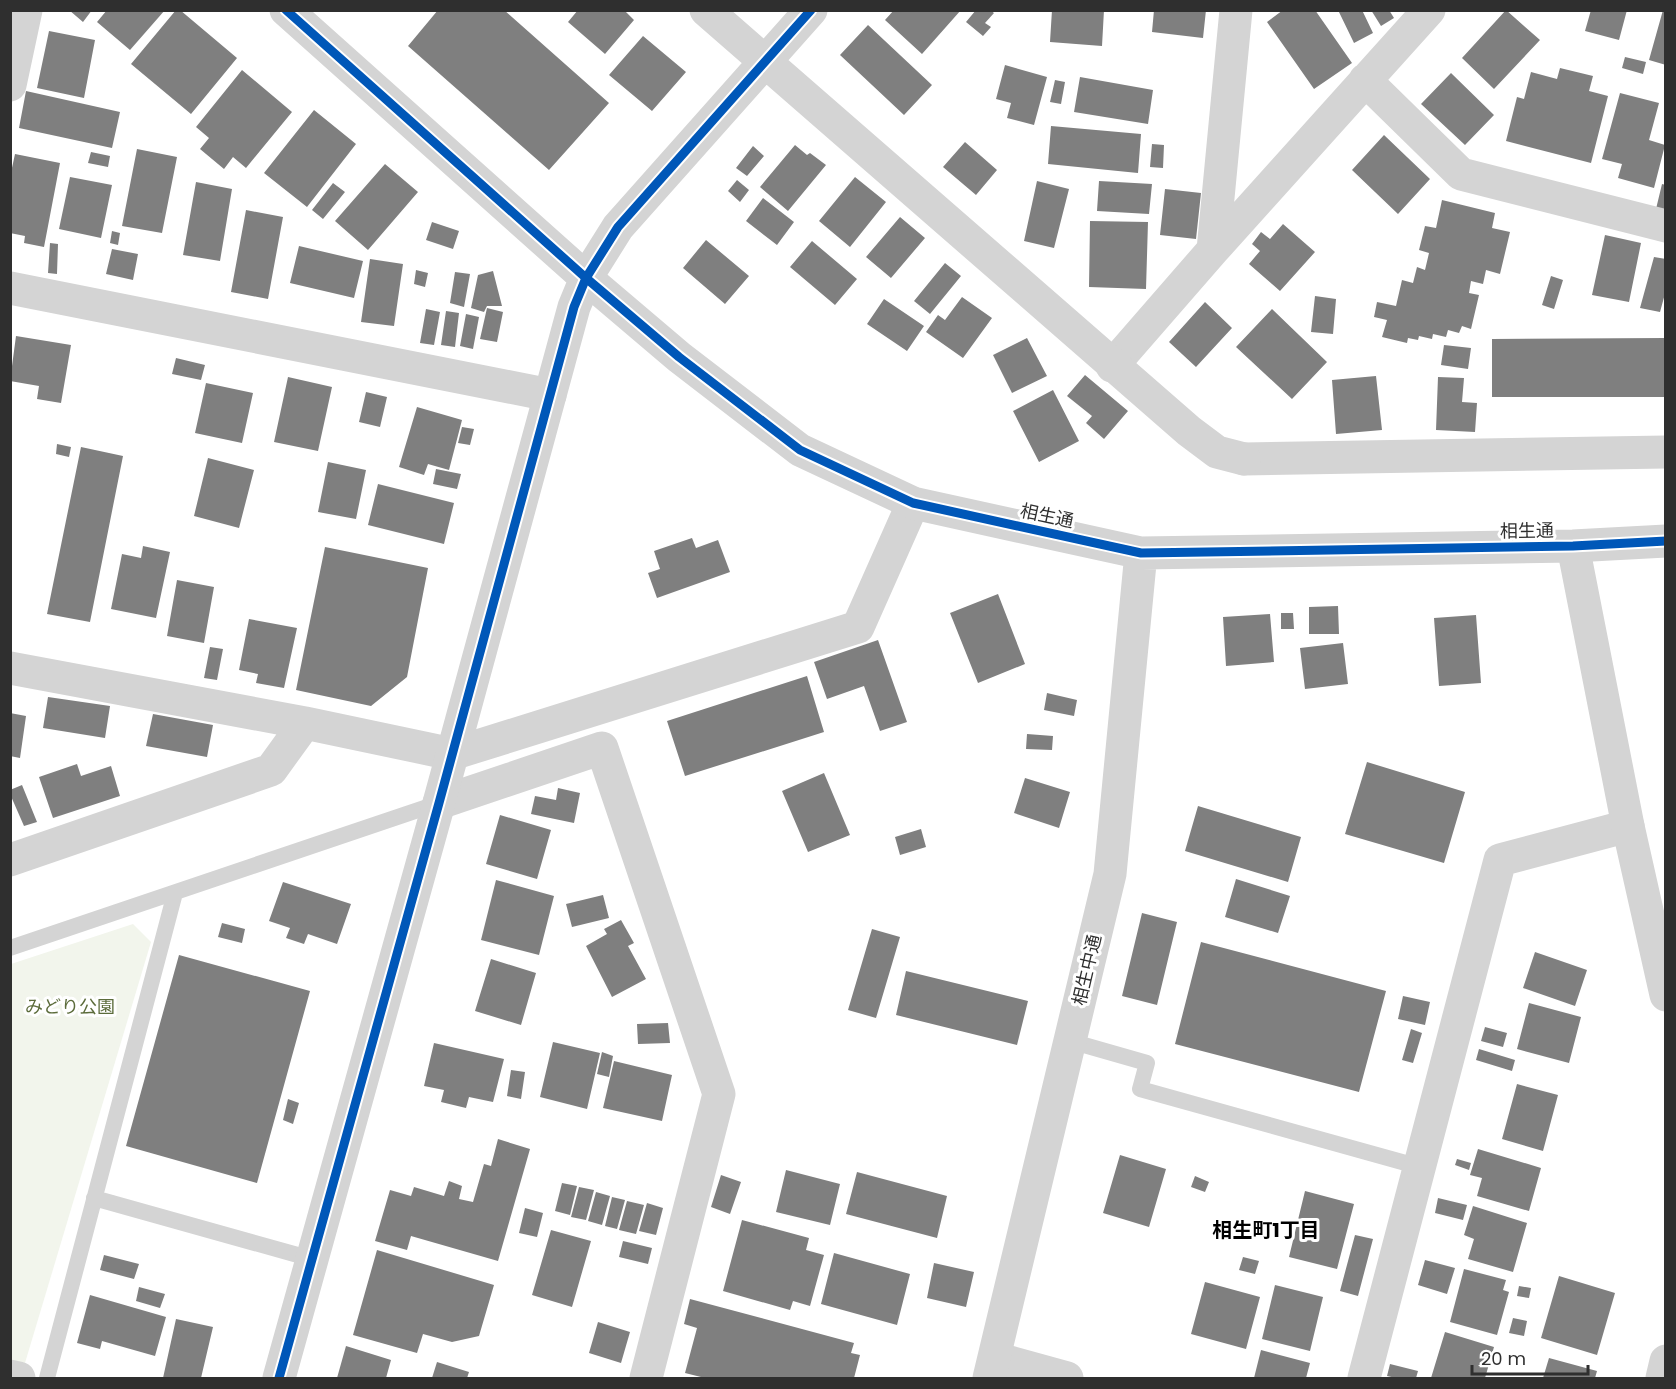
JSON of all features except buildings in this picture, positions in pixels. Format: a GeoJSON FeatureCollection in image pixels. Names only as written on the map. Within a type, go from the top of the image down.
{"type":"FeatureCollection","features":[{"type":"Feature","properties":{"kind":"street"},"geometry":{"type":"LineString","coordinates":[[10,85],[26,10]]}},
{"type":"Feature","properties":{"kind":"street","name":"相生通"},"geometry":{"type":"LineString","coordinates":[[286,10],[586,278],[679,357],[800,450],[913,503],[1141,553],[1573,546],[1665,542]]}},
{"type":"Feature","properties":{"kind":"street"},"geometry":{"type":"LineString","coordinates":[[706,10],[1112,366],[1217,452],[1244,459],[1665,452]]}},
{"type":"Feature","properties":{"kind":"street"},"geometry":{"type":"LineString","coordinates":[[279,1378],[574,307],[586,278],[618,226],[811,10]]}},
{"type":"Feature","properties":{"kind":"street"},"geometry":{"type":"LineString","coordinates":[[1213,250],[1236,10]]}},
{"type":"Feature","properties":{"kind":"street"},"geometry":{"type":"LineString","coordinates":[[1112,366],[1429,10]]}},
{"type":"Feature","properties":{"kind":"street"},"geometry":{"type":"LineString","coordinates":[[1365,80],[1461,174],[1665,226]]}},
{"type":"Feature","properties":{"kind":"street"},"geometry":{"type":"LineString","coordinates":[[10,288],[550,395]]}},
{"type":"Feature","properties":{"kind":"street"},"geometry":{"type":"LineString","coordinates":[[10,669],[305,723],[452,754],[858,627],[913,503]]}},
{"type":"Feature","properties":{"kind":"street"},"geometry":{"type":"LineString","coordinates":[[1573,546],[1628,826],[1665,995]]}},
{"type":"Feature","properties":{"kind":"street","name":"相生中通"},"geometry":{"type":"LineString","coordinates":[[992,1368],[1110,874],[1141,553]]}},
{"type":"Feature","properties":{"kind":"street"},"geometry":{"type":"LineString","coordinates":[[10,860],[271,770],[305,723]]}},
{"type":"Feature","properties":{"kind":"street"},"geometry":{"type":"LineString","coordinates":[[439,803],[602,748],[719,1094],[646,1378]]}},
{"type":"Feature","properties":{"kind":"street"},"geometry":{"type":"LineString","coordinates":[[1364,1378],[1500,860],[1628,826]]}},
{"type":"Feature","properties":{"kind":"street"},"geometry":{"type":"LineString","coordinates":[[1662,1378],[1665,1361]]}},
{"type":"Feature","properties":{"kind":"street"},"geometry":{"type":"LineString","coordinates":[[992,1368],[1067,1378]]}},
{"type":"Feature","properties":{"kind":"street"},"geometry":{"type":"LineString","coordinates":[[10,1376],[19,1378]]}},
{"type":"Feature","properties":{"kind":"lane"},"geometry":{"type":"LineString","coordinates":[[10,948],[439,803]]}},
{"type":"Feature","properties":{"kind":"lane"},"geometry":{"type":"LineString","coordinates":[[47,1378],[176,893]]}},
{"type":"Feature","properties":{"kind":"lane"},"geometry":{"type":"LineString","coordinates":[[1070,1041],[1147,1063],[1140,1089],[1420,1167]]}},
{"type":"Feature","properties":{"kind":"lane"},"geometry":{"type":"LineString","coordinates":[[94,1198],[312,1259]]}},
{"type":"Feature","properties":{"kind":"green space","name":"みどり公園"},"geometry":{"type":"Polygon","coordinates":[[[133,924],[151,942],[25,1363],[11,1360],[11,964],[133,924]]]}},
{"type":"Feature","properties":{"kind":"cycle path"},"geometry":{"type":"LineString","coordinates":[[286,10],[586,278],[679,357],[800,450],[913,503],[1141,553],[1573,546],[1666,541]]}},
{"type":"Feature","properties":{"kind":"cycle path"},"geometry":{"type":"LineString","coordinates":[[279,1378],[574,307],[586,278],[618,227],[811,10]]}},
{"type":"Feature","properties":{"kind":"district","name":"相生町1丁目"},"geometry":{"type":"Point","coordinates":[1266,1230]}}]}
